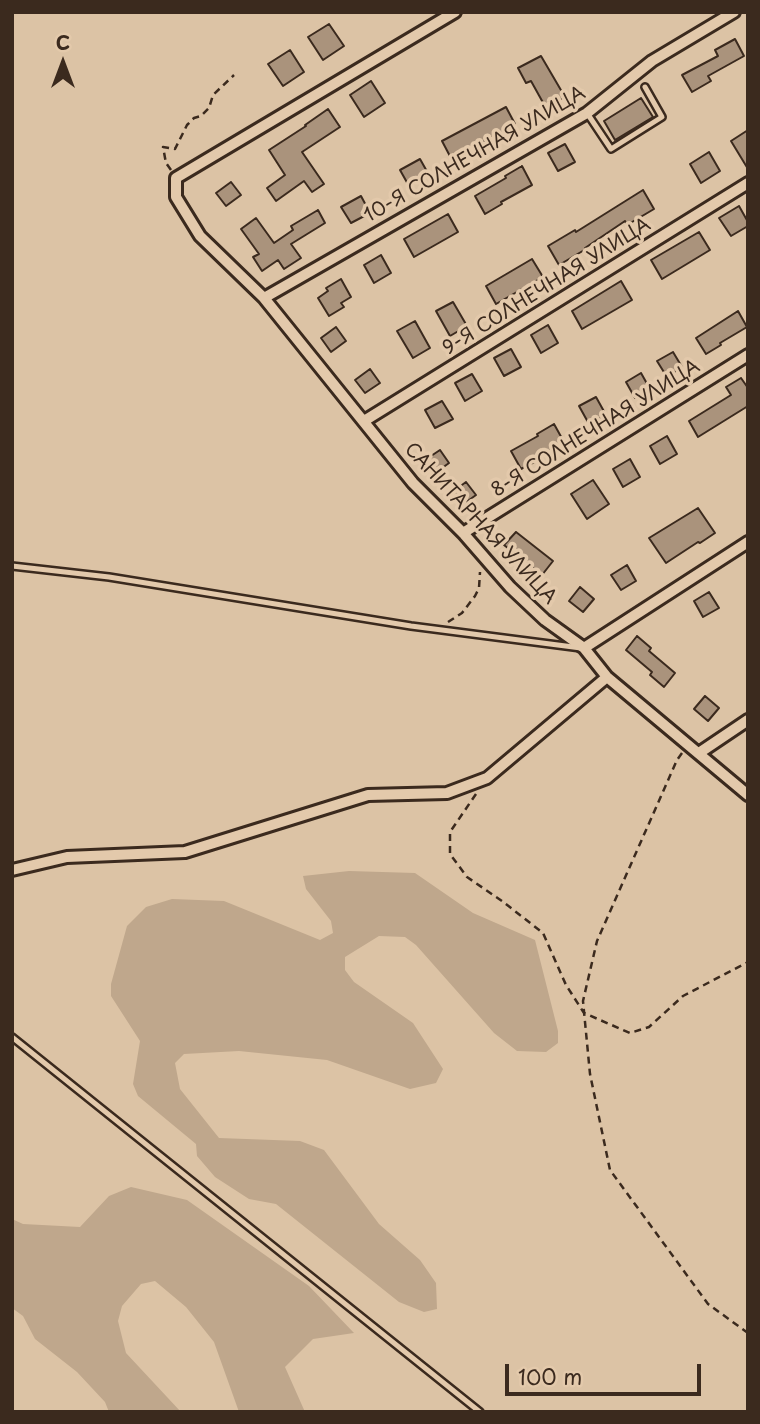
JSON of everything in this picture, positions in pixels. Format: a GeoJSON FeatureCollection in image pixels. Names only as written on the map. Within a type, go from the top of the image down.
{"type":"FeatureCollection","features":[{"type":"Feature","properties":{"kind":"street"},"geometry":{"type":"LineString","coordinates":[[176,178],[454,12]]}},
{"type":"Feature","properties":{"kind":"street","name":"10-Я СОЛНЕЧНАЯ УЛИЦА"},"geometry":{"type":"LineString","coordinates":[[264,298],[587,113],[652,61],[734,12]]}},
{"type":"Feature","properties":{"kind":"street","name":"САНИТАРНАЯ УЛИЦА"},"geometry":{"type":"LineString","coordinates":[[176,178],[176,197],[200,236],[264,298],[413,483],[463,533],[510,587],[545,620],[584,648],[607,677],[748,795]]}},
{"type":"Feature","properties":{"kind":"street","name":"9-Я СОЛНЕЧНАЯ УЛИЦА"},"geometry":{"type":"LineString","coordinates":[[364,421],[748,183]]}},
{"type":"Feature","properties":{"kind":"street","name":"8-Я СОЛНЕЧНАЯ УЛИЦА"},"geometry":{"type":"LineString","coordinates":[[463,533],[748,355]]}},
{"type":"Feature","properties":{"kind":"street"},"geometry":{"type":"LineString","coordinates":[[584,648],[748,542]]}},
{"type":"Feature","properties":{"kind":"street"},"geometry":{"type":"LineString","coordinates":[[12,870],[67,858],[185,852],[369,795],[447,793],[487,778],[607,677]]}},
{"type":"Feature","properties":{"kind":"street"},"geometry":{"type":"LineString","coordinates":[[699,753],[748,720]]}},
{"type":"Feature","properties":{"kind":"lane"},"geometry":{"type":"LineString","coordinates":[[587,113],[611,149],[662,117],[645,87]]}},
{"type":"Feature","properties":{"kind":"lane"},"geometry":{"type":"LineString","coordinates":[[12,566],[109,577],[411,626],[584,648]]}},
{"type":"Feature","properties":{"kind":"lane"},"geometry":{"type":"LineString","coordinates":[[12,1038],[480,1412]]}},
{"type":"Feature","properties":{"kind":"path"},"geometry":{"type":"LineString","coordinates":[[176,178],[166,163],[163,147],[175,149],[187,125],[209,108],[213,95],[234,75]]}},
{"type":"Feature","properties":{"kind":"path"},"geometry":{"type":"LineString","coordinates":[[444,624],[461,613],[475,596],[481,573],[478,563]]}},
{"type":"Feature","properties":{"kind":"path"},"geometry":{"type":"LineString","coordinates":[[688,744],[677,760],[597,941],[583,1001],[590,1074],[610,1170],[708,1304],[748,1333]]}},
{"type":"Feature","properties":{"kind":"path"},"geometry":{"type":"LineString","coordinates":[[487,778],[450,832],[450,854],[467,877],[542,933],[566,985],[584,1013],[630,1032],[649,1027],[683,996],[748,962]]}},
{"type":"Feature","properties":{"kind":"shaded area"},"geometry":{"type":"Polygon","coordinates":[[[349,871],[415,873],[473,913],[535,940],[558,1031],[558,1043],[546,1052],[517,1051],[494,1033],[416,945],[405,937],[379,936],[345,957],[345,970],[354,982],[413,1023],[443,1069],[436,1083],[410,1089],[327,1060],[239,1051],[184,1054],[175,1063],[180,1089],[219,1138],[300,1141],[324,1150],[379,1224],[420,1260],[436,1283],[437,1309],[424,1312],[399,1302],[276,1204],[249,1199],[215,1177],[197,1156],[196,1144],[138,1096],[133,1084],[140,1041],[111,996],[111,984],[127,926],[146,907],[172,899],[224,901],[320,940],[333,933],[331,921],[306,889],[303,876],[349,871]]]}},
{"type":"Feature","properties":{"kind":"shaded area"},"geometry":{"type":"Polygon","coordinates":[[[131,1187],[187,1200],[309,1286],[354,1333],[313,1339],[285,1367],[305,1412],[239,1412],[214,1342],[186,1307],[155,1281],[141,1284],[122,1306],[118,1321],[126,1353],[181,1412],[109,1412],[105,1402],[77,1372],[35,1339],[23,1316],[12,1308],[12,1219],[23,1224],[80,1227],[109,1196],[131,1187]]]}},
{"type":"Feature","properties":{"kind":"building"},"geometry":{"type":"Polygon","coordinates":[[[329,24],[344,46],[323,60],[308,37],[329,24]]]}},
{"type":"Feature","properties":{"kind":"building"},"geometry":{"type":"Polygon","coordinates":[[[735,39],[744,56],[708,76],[711,81],[692,92],[682,75],[718,56],[715,50],[735,39]]]}},
{"type":"Feature","properties":{"kind":"building"},"geometry":{"type":"Polygon","coordinates":[[[290,50],[304,72],[283,86],[268,64],[290,50]]]}},
{"type":"Feature","properties":{"kind":"building"},"geometry":{"type":"Polygon","coordinates":[[[541,56],[565,97],[546,108],[531,81],[526,83],[518,68],[541,56]]]}},
{"type":"Feature","properties":{"kind":"building"},"geometry":{"type":"Polygon","coordinates":[[[371,81],[385,103],[364,117],[350,95],[371,81]]]}},
{"type":"Feature","properties":{"kind":"building"},"geometry":{"type":"Polygon","coordinates":[[[641,98],[653,117],[615,140],[604,121],[641,98]]]}},
{"type":"Feature","properties":{"kind":"building"},"geometry":{"type":"Polygon","coordinates":[[[506,107],[515,124],[452,160],[442,141],[506,107]]]}},
{"type":"Feature","properties":{"kind":"building"},"geometry":{"type":"Polygon","coordinates":[[[328,109],[340,127],[302,152],[324,184],[312,192],[304,181],[276,201],[267,188],[285,175],[269,150],[328,109]]]}},
{"type":"Feature","properties":{"kind":"building"},"geometry":{"type":"Polygon","coordinates":[[[748,130],[748,169],[731,141],[748,130]]]}},
{"type":"Feature","properties":{"kind":"building"},"geometry":{"type":"Polygon","coordinates":[[[565,144],[575,162],[558,171],[548,153],[565,144]]]}},
{"type":"Feature","properties":{"kind":"building"},"geometry":{"type":"Polygon","coordinates":[[[709,152],[720,171],[701,183],[690,164],[709,152]]]}},
{"type":"Feature","properties":{"kind":"building"},"geometry":{"type":"Polygon","coordinates":[[[420,159],[429,175],[409,186],[400,170],[420,159]]]}},
{"type":"Feature","properties":{"kind":"building"},"geometry":{"type":"Polygon","coordinates":[[[522,166],[532,185],[485,214],[475,196],[522,166]]]}},
{"type":"Feature","properties":{"kind":"building"},"geometry":{"type":"Polygon","coordinates":[[[231,182],[241,195],[226,206],[216,193],[231,182]]]}},
{"type":"Feature","properties":{"kind":"building"},"geometry":{"type":"Polygon","coordinates":[[[643,190],[654,209],[627,225],[625,221],[559,265],[548,246],[575,230],[576,232],[643,190]]]}},
{"type":"Feature","properties":{"kind":"building"},"geometry":{"type":"Polygon","coordinates":[[[361,196],[370,213],[351,223],[341,207],[361,196]]]}},
{"type":"Feature","properties":{"kind":"building"},"geometry":{"type":"Polygon","coordinates":[[[739,206],[748,226],[731,236],[719,218],[739,206]]]}},
{"type":"Feature","properties":{"kind":"building"},"geometry":{"type":"Polygon","coordinates":[[[318,210],[325,223],[291,244],[301,258],[284,269],[278,260],[262,271],[253,257],[259,254],[241,229],[256,218],[274,243],[293,230],[291,226],[318,210]]]}},
{"type":"Feature","properties":{"kind":"building"},"geometry":{"type":"Polygon","coordinates":[[[448,214],[458,232],[414,257],[404,239],[448,214]]]}},
{"type":"Feature","properties":{"kind":"building"},"geometry":{"type":"Polygon","coordinates":[[[699,232],[710,250],[662,279],[651,260],[699,232]]]}},
{"type":"Feature","properties":{"kind":"building"},"geometry":{"type":"Polygon","coordinates":[[[381,255],[391,273],[374,283],[364,265],[381,255]]]}},
{"type":"Feature","properties":{"kind":"building"},"geometry":{"type":"Polygon","coordinates":[[[532,259],[543,277],[496,304],[486,286],[532,259]]]}},
{"type":"Feature","properties":{"kind":"building"},"geometry":{"type":"Polygon","coordinates":[[[341,279],[351,297],[341,303],[344,307],[329,316],[318,298],[328,291],[326,288],[341,279]]]}},
{"type":"Feature","properties":{"kind":"building"},"geometry":{"type":"Polygon","coordinates":[[[621,281],[632,300],[582,329],[572,311],[621,281]]]}},
{"type":"Feature","properties":{"kind":"building"},"geometry":{"type":"Polygon","coordinates":[[[453,302],[467,326],[450,336],[436,311],[453,302]]]}},
{"type":"Feature","properties":{"kind":"building"},"geometry":{"type":"Polygon","coordinates":[[[738,311],[747,327],[706,354],[696,338],[738,311]]]}},
{"type":"Feature","properties":{"kind":"building"},"geometry":{"type":"Polygon","coordinates":[[[415,321],[430,348],[413,358],[397,331],[415,321]]]}},
{"type":"Feature","properties":{"kind":"building"},"geometry":{"type":"Polygon","coordinates":[[[548,325],[558,343],[541,353],[531,335],[548,325]]]}},
{"type":"Feature","properties":{"kind":"building"},"geometry":{"type":"Polygon","coordinates":[[[336,327],[346,341],[331,352],[321,338],[336,327]]]}},
{"type":"Feature","properties":{"kind":"building"},"geometry":{"type":"Polygon","coordinates":[[[511,349],[521,367],[504,376],[494,358],[511,349]]]}},
{"type":"Feature","properties":{"kind":"building"},"geometry":{"type":"Polygon","coordinates":[[[673,352],[682,367],[667,377],[657,361],[673,352]]]}},
{"type":"Feature","properties":{"kind":"building"},"geometry":{"type":"Polygon","coordinates":[[[370,369],[380,383],[365,393],[355,380],[370,369]]]}},
{"type":"Feature","properties":{"kind":"building"},"geometry":{"type":"Polygon","coordinates":[[[641,373],[650,389],[635,398],[626,382],[641,373]]]}},
{"type":"Feature","properties":{"kind":"building"},"geometry":{"type":"Polygon","coordinates":[[[472,374],[482,391],[465,401],[455,383],[472,374]]]}},
{"type":"Feature","properties":{"kind":"building"},"geometry":{"type":"Polygon","coordinates":[[[741,378],[748,388],[748,406],[698,437],[689,421],[731,395],[726,387],[741,378]]]}},
{"type":"Feature","properties":{"kind":"building"},"geometry":{"type":"Polygon","coordinates":[[[596,397],[606,415],[589,424],[579,406],[596,397]]]}},
{"type":"Feature","properties":{"kind":"building"},"geometry":{"type":"Polygon","coordinates":[[[442,401],[453,419],[435,428],[425,410],[442,401]]]}},
{"type":"Feature","properties":{"kind":"building"},"geometry":{"type":"Polygon","coordinates":[[[554,424],[564,442],[521,469],[511,451],[554,424]]]}},
{"type":"Feature","properties":{"kind":"building"},"geometry":{"type":"Polygon","coordinates":[[[667,436],[677,454],[660,464],[650,446],[667,436]]]}},
{"type":"Feature","properties":{"kind":"building"},"geometry":{"type":"Polygon","coordinates":[[[440,450],[449,463],[434,474],[425,460],[440,450]]]}},
{"type":"Feature","properties":{"kind":"building"},"geometry":{"type":"Polygon","coordinates":[[[630,459],[640,477],[623,487],[613,469],[630,459]]]}},
{"type":"Feature","properties":{"kind":"building"},"geometry":{"type":"Polygon","coordinates":[[[593,480],[609,504],[587,519],[571,494],[593,480]]]}},
{"type":"Feature","properties":{"kind":"building"},"geometry":{"type":"Polygon","coordinates":[[[466,482],[476,495],[461,506],[451,493],[466,482]]]}},
{"type":"Feature","properties":{"kind":"building"},"geometry":{"type":"Polygon","coordinates":[[[698,508],[715,533],[666,563],[649,538],[698,508]]]}},
{"type":"Feature","properties":{"kind":"building"},"geometry":{"type":"Polygon","coordinates":[[[516,532],[553,561],[542,575],[504,545],[516,532]]]}},
{"type":"Feature","properties":{"kind":"building"},"geometry":{"type":"Polygon","coordinates":[[[627,565],[636,581],[621,590],[611,575],[627,565]]]}},
{"type":"Feature","properties":{"kind":"building"},"geometry":{"type":"Polygon","coordinates":[[[580,587],[594,599],[583,612],[569,601],[580,587]]]}},
{"type":"Feature","properties":{"kind":"building"},"geometry":{"type":"Polygon","coordinates":[[[709,592],[719,608],[703,617],[694,601],[709,592]]]}},
{"type":"Feature","properties":{"kind":"building"},"geometry":{"type":"Polygon","coordinates":[[[637,636],[651,648],[649,651],[675,673],[664,687],[650,675],[652,672],[626,650],[637,636]]]}},
{"type":"Feature","properties":{"kind":"building"},"geometry":{"type":"Polygon","coordinates":[[[705,696],[719,708],[708,721],[694,709],[705,696]]]}}]}
